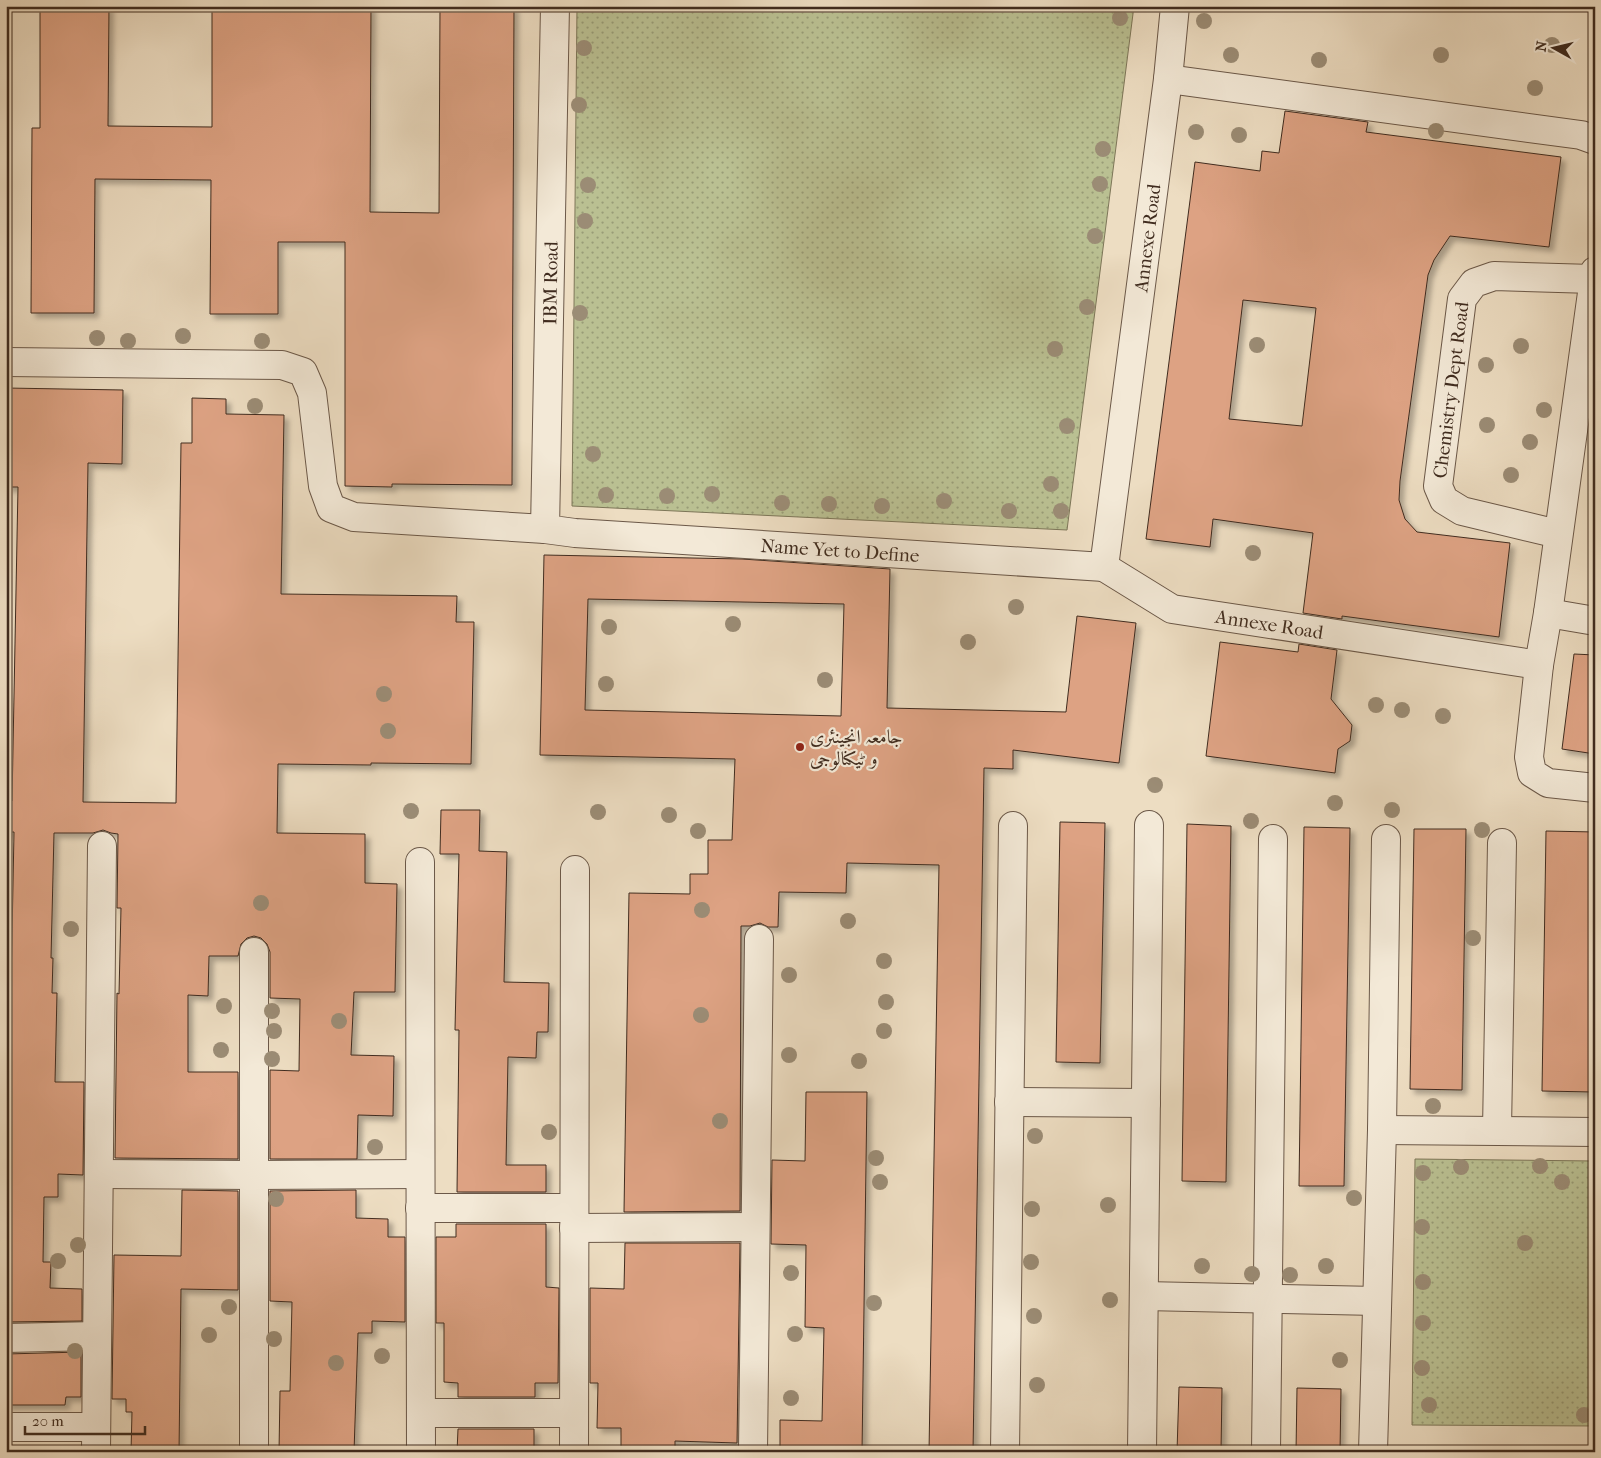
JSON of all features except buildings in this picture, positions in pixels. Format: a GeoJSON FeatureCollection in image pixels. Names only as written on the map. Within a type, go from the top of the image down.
{"type":"FeatureCollection","features":[{"type":"Feature","properties":{"kind":"street","name":"IBM Road"},"geometry":{"type":"LineString","coordinates":[[546,529],[556,6]]}},
{"type":"Feature","properties":{"kind":"street","name":"Annexe Road"},"geometry":{"type":"LineString","coordinates":[[1175,6],[1168,79],[1104,567],[1172,609],[1539,665]]}},
{"type":"Feature","properties":{"kind":"street"},"geometry":{"type":"LineString","coordinates":[[1168,79],[1581,135],[1595,140]]}},
{"type":"Feature","properties":{"kind":"street"},"geometry":{"type":"LineString","coordinates":[[1594,275],[1548,613],[1539,665],[1529,757],[1532,773],[1548,783],[1595,788]]}},
{"type":"Feature","properties":{"kind":"street","name":"Chemistry Dept Road"},"geometry":{"type":"LineString","coordinates":[[1558,534],[1462,511],[1444,500],[1438,486],[1462,299],[1474,282],[1494,276],[1594,275]]}},
{"type":"Feature","properties":{"kind":"street"},"geometry":{"type":"LineString","coordinates":[[6,362],[282,365],[303,372],[312,393],[323,486],[331,508],[354,517],[546,529]]}},
{"type":"Feature","properties":{"kind":"street","name":"Name Yet to Define"},"geometry":{"type":"LineString","coordinates":[[546,529],[575,533],[1104,567]]}},
{"type":"Feature","properties":{"kind":"street"},"geometry":{"type":"LineString","coordinates":[[1548,613],[1595,621]]}},
{"type":"Feature","properties":{"kind":"street"},"geometry":{"type":"LineString","coordinates":[[1142,1452],[1149,825]]}},
{"type":"Feature","properties":{"kind":"street"},"geometry":{"type":"LineString","coordinates":[[1005,1452],[1013,826]]}},
{"type":"Feature","properties":{"kind":"street"},"geometry":{"type":"LineString","coordinates":[[1266,1452],[1273,839]]}},
{"type":"Feature","properties":{"kind":"street"},"geometry":{"type":"LineString","coordinates":[[1384,1452],[1373,1451],[1382,1130],[1386,839]]}},
{"type":"Feature","properties":{"kind":"street"},"geometry":{"type":"LineString","coordinates":[[1498,1130],[1502,843]]}},
{"type":"Feature","properties":{"kind":"street"},"geometry":{"type":"LineString","coordinates":[[6,1427],[96,1439],[102,846]]}},
{"type":"Feature","properties":{"kind":"street"},"geometry":{"type":"LineString","coordinates":[[420,862],[421,1452]]}},
{"type":"Feature","properties":{"kind":"street"},"geometry":{"type":"LineString","coordinates":[[574,1452],[575,870]]}},
{"type":"Feature","properties":{"kind":"street"},"geometry":{"type":"LineString","coordinates":[[752,1452],[759,939]]}},
{"type":"Feature","properties":{"kind":"street"},"geometry":{"type":"LineString","coordinates":[[254,952],[254,1452]]}},
{"type":"Feature","properties":{"kind":"street"},"geometry":{"type":"LineString","coordinates":[[1009,1102],[1146,1103]]}},
{"type":"Feature","properties":{"kind":"street"},"geometry":{"type":"LineString","coordinates":[[1382,1130],[1595,1132]]}},
{"type":"Feature","properties":{"kind":"street"},"geometry":{"type":"LineString","coordinates":[[100,1174],[420,1174]]}},
{"type":"Feature","properties":{"kind":"street"},"geometry":{"type":"LineString","coordinates":[[420,1208],[755,1227]]}},
{"type":"Feature","properties":{"kind":"street"},"geometry":{"type":"LineString","coordinates":[[1144,1296],[1377,1301]]}},
{"type":"Feature","properties":{"kind":"street"},"geometry":{"type":"LineString","coordinates":[[6,1338],[97,1336]]}},
{"type":"Feature","properties":{"kind":"street"},"geometry":{"type":"LineString","coordinates":[[421,1413],[574,1413]]}},
{"type":"Feature","properties":{"kind":"green space"},"geometry":{"type":"Polygon","coordinates":[[[577,6],[1134,6],[1067,530],[572,506],[577,6]]]}},
{"type":"Feature","properties":{"kind":"green space"},"geometry":{"type":"Polygon","coordinates":[[[1415,1159],[1595,1161],[1595,1426],[1412,1425],[1415,1159]]]}},
{"type":"Feature","properties":{"kind":"place","name":"جامعہ انجینئری و ٹیکنالوجی"},"geometry":{"type":"Point","coordinates":[800,747]}}]}
